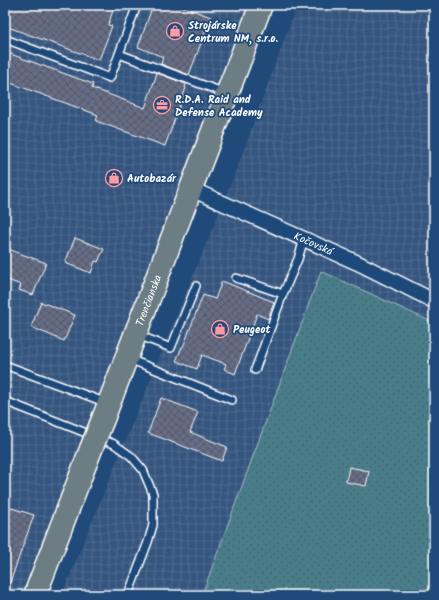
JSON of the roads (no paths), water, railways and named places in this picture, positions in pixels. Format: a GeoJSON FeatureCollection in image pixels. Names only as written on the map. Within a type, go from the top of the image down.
{"type":"FeatureCollection","features":[{"type":"Feature","properties":{"kind":"main road","name":"Trenčianska"},"geometry":{"type":"LineString","coordinates":[[35,595],[261,5]]}},
{"type":"Feature","properties":{"kind":"street","name":"Kočovská"},"geometry":{"type":"LineString","coordinates":[[191,189],[304,238],[434,301]]}},
{"type":"Feature","properties":{"kind":"lane"},"geometry":{"type":"LineString","coordinates":[[5,39],[110,78],[137,5]]}},
{"type":"Feature","properties":{"kind":"lane"},"geometry":{"type":"LineString","coordinates":[[119,54],[227,94]]}},
{"type":"Feature","properties":{"kind":"lane"},"geometry":{"type":"LineString","coordinates":[[255,370],[283,294],[298,259],[304,238]]}},
{"type":"Feature","properties":{"kind":"lane"},"geometry":{"type":"LineString","coordinates":[[236,278],[283,294]]}},
{"type":"Feature","properties":{"kind":"lane"},"geometry":{"type":"LineString","coordinates":[[136,334],[171,348],[196,286]]}},
{"type":"Feature","properties":{"kind":"lane"},"geometry":{"type":"LineString","coordinates":[[127,358],[232,400]]}},
{"type":"Feature","properties":{"kind":"lane"},"geometry":{"type":"LineString","coordinates":[[5,365],[106,411]]}},
{"type":"Feature","properties":{"kind":"lane"},"geometry":{"type":"LineString","coordinates":[[5,401],[114,444],[131,456],[143,470],[153,494],[153,524],[148,542],[128,595]]}},
{"type":"Feature","properties":{"kind":"place","name":"Strojárske Centrum NM, s.r.o."},"geometry":{"type":"Point","coordinates":[175,31]}},
{"type":"Feature","properties":{"kind":"place","name":"R.D.A. Raid and Defense Academy"},"geometry":{"type":"Point","coordinates":[162,105]}},
{"type":"Feature","properties":{"kind":"place","name":"Autobazár"},"geometry":{"type":"Point","coordinates":[114,178]}},
{"type":"Feature","properties":{"kind":"place","name":"Peugeot"},"geometry":{"type":"Point","coordinates":[220,329]}}]}
